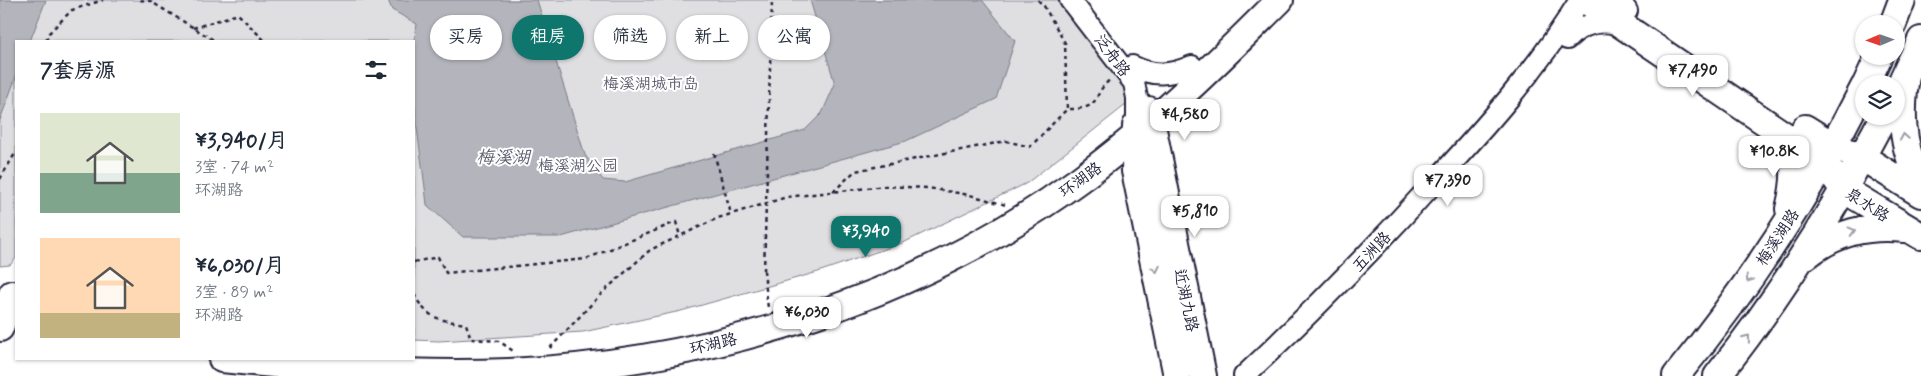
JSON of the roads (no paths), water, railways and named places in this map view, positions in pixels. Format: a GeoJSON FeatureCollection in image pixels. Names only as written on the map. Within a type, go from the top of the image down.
{"type":"FeatureCollection","features":[{"type":"Feature","properties":{"kind":"main road","name":"环湖路"},"geometry":{"type":"LineString","coordinates":[[1190,78],[1260,0]]}},
{"type":"Feature","properties":{"kind":"main road","name":"环湖路"},"geometry":{"type":"LineString","coordinates":[[238,360],[457,373],[560,369],[613,363],[709,345],[749,335],[823,312],[869,295],[946,259],[1018,221],[1077,182],[1139,123],[1280,0]]}},
{"type":"Feature","properties":{"kind":"main road"},"geometry":{"type":"LineString","coordinates":[[1896,15],[1902,0]]}},
{"type":"Feature","properties":{"kind":"main road"},"geometry":{"type":"LineString","coordinates":[[1603,5],[1829,154],[1862,157],[1921,194]]}},
{"type":"Feature","properties":{"kind":"main road"},"geometry":{"type":"LineString","coordinates":[[1904,75],[1921,40]]}},
{"type":"Feature","properties":{"kind":"main road"},"geometry":{"type":"LineString","coordinates":[[1077,182],[1095,174],[1121,175],[1131,182],[1152,190],[1163,160],[1168,121],[1190,78]]}},
{"type":"Feature","properties":{"kind":"main road"},"geometry":{"type":"LineString","coordinates":[[1782,122],[1817,124],[1830,122],[1843,114],[1855,99]]}},
{"type":"Feature","properties":{"kind":"main road","name":"梅溪湖路"},"geometry":{"type":"LineString","coordinates":[[1676,376],[1721,321],[1786,224],[1829,154],[1855,104]]}},
{"type":"Feature","properties":{"kind":"main road"},"geometry":{"type":"LineString","coordinates":[[1782,122],[1794,157],[1795,178],[1786,224]]}},
{"type":"Feature","properties":{"kind":"main road","name":"环湖路"},"geometry":{"type":"LineString","coordinates":[[415,359],[532,357],[611,349],[659,341],[768,315],[864,281],[940,247],[1013,207],[1139,123]]}},
{"type":"Feature","properties":{"kind":"main road","name":"近湖九路"},"geometry":{"type":"LineString","coordinates":[[1139,123],[1135,170],[1152,190],[1197,375]]}},
{"type":"Feature","properties":{"kind":"main road","name":"梅溪湖路"},"geometry":{"type":"LineString","coordinates":[[1717,376],[1757,325],[1843,189],[1879,125]]}},
{"type":"Feature","properties":{"kind":"main road"},"geometry":{"type":"LineString","coordinates":[[1903,125],[1910,160],[1921,182]]}},
{"type":"Feature","properties":{"kind":"main road","name":"泉水路"},"geometry":{"type":"LineString","coordinates":[[1829,154],[1843,189],[1916,233]]}},
{"type":"Feature","properties":{"kind":"main road"},"geometry":{"type":"LineString","coordinates":[[1796,264],[1816,248],[1836,236],[1855,230],[1874,227],[1916,233]]}},
{"type":"Feature","properties":{"kind":"street","name":"泛舟路"},"geometry":{"type":"LineString","coordinates":[[1070,0],[1131,73],[1143,84],[1139,123]]}},
{"type":"Feature","properties":{"kind":"street","name":"泛舟路"},"geometry":{"type":"LineString","coordinates":[[1079,0],[1131,73]]}},
{"type":"Feature","properties":{"kind":"street"},"geometry":{"type":"LineString","coordinates":[[1563,0],[1565,15],[1563,36],[1589,24],[1607,22],[1603,5]]}},
{"type":"Feature","properties":{"kind":"street","name":"五洲路"},"geometry":{"type":"LineString","coordinates":[[1244,376],[1355,269],[1492,121],[1563,36],[1603,5]]}},
{"type":"Feature","properties":{"kind":"street","name":"五洲路"},"geometry":{"type":"LineString","coordinates":[[1258,376],[1363,276],[1499,125],[1563,36]]}},
{"type":"Feature","properties":{"kind":"street"},"geometry":{"type":"LineString","coordinates":[[1139,123],[1131,116],[1134,104],[1131,73],[1146,72],[1162,75],[1175,73],[1190,78]]}},
{"type":"Feature","properties":{"kind":"water"},"geometry":{"type":"Polygon","coordinates":[[[0,0],[46,0],[30,40],[15,40],[15,80],[0,120],[0,0]]]}},
{"type":"Feature","properties":{"kind":"water","name":"梅溪湖"},"geometry":{"type":"Polygon","coordinates":[[[388,0],[537,0],[542,15],[512,15],[512,60],[556,60],[585,155],[603,180],[625,182],[805,130],[822,113],[835,84],[828,60],[830,60],[830,15],[814,15],[810,0],[982,0],[1015,41],[996,99],[906,141],[561,237],[463,237],[427,205],[415,104],[415,40],[417,24],[392,10],[388,0]]]}},
{"type":"Feature","properties":{"kind":"park label","name":"梅溪湖城市岛"},"geometry":{"type":"Point","coordinates":[651,83]}},
{"type":"Feature","properties":{"kind":"park label","name":"梅溪湖公园"},"geometry":{"type":"Point","coordinates":[578,165]}}]}
